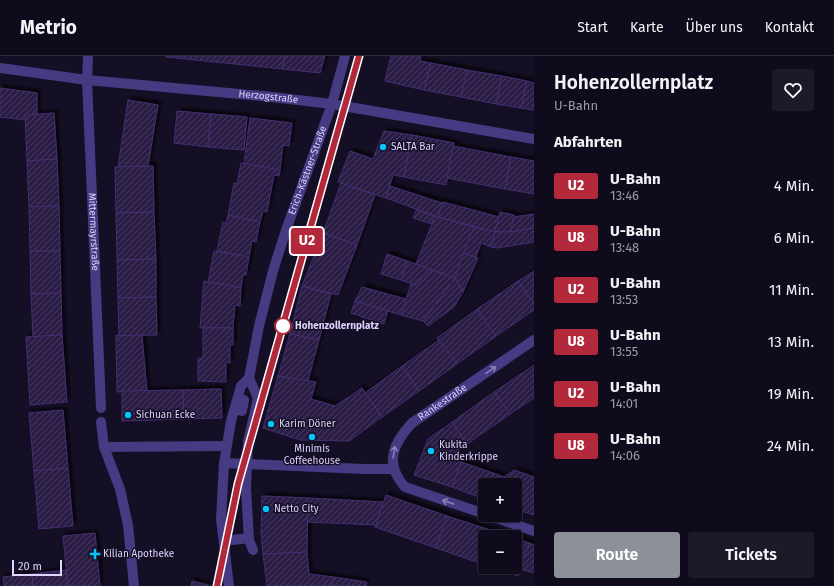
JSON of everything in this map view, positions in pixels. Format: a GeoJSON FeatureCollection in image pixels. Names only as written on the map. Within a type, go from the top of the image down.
{"type":"FeatureCollection","features":[{"type":"Feature","properties":{"kind":"street","name":"Mittermayrstraße"},"geometry":{"type":"LineString","coordinates":[[88,56],[87,80],[101,408]]}},
{"type":"Feature","properties":{"kind":"street","name":"Erich-Kästner-Straße"},"geometry":{"type":"LineString","coordinates":[[226,446],[231,421],[241,386],[249,378],[259,326],[273,272],[332,104],[345,56]]}},
{"type":"Feature","properties":{"kind":"street","name":"Herzogstraße"},"geometry":{"type":"LineString","coordinates":[[0,68],[87,80],[332,104],[534,139]]}},
{"type":"Feature","properties":{"kind":"street","name":"Rankestraße"},"geometry":{"type":"LineString","coordinates":[[394,469],[393,457],[396,444],[402,433],[412,423],[534,340]]}},
{"type":"Feature","properties":{"kind":"street"},"geometry":{"type":"LineString","coordinates":[[249,378],[258,398],[248,442],[246,464],[250,550]]}},
{"type":"Feature","properties":{"kind":"street"},"geometry":{"type":"LineString","coordinates":[[235,409],[242,411],[244,400]]}},
{"type":"Feature","properties":{"kind":"street"},"geometry":{"type":"LineString","coordinates":[[102,422],[104,447],[120,489],[128,525],[134,586]]}},
{"type":"Feature","properties":{"kind":"street"},"geometry":{"type":"LineString","coordinates":[[104,447],[226,446],[221,519],[230,586]]}},
{"type":"Feature","properties":{"kind":"street"},"geometry":{"type":"LineString","coordinates":[[224,463],[364,470],[394,469],[397,479],[405,487],[478,512]]}},
{"type":"Feature","properties":{"kind":"street"},"geometry":{"type":"LineString","coordinates":[[507,522],[534,531]]}},
{"type":"Feature","properties":{"kind":"street"},"geometry":{"type":"LineString","coordinates":[[224,541],[249,539]]}},
{"type":"Feature","properties":{"kind":"building"},"geometry":{"type":"Polygon","coordinates":[[[166,56],[236,56],[235,64],[166,56]]]}},
{"type":"Feature","properties":{"kind":"building"},"geometry":{"type":"Polygon","coordinates":[[[236,56],[284,56],[283,69],[235,64],[236,56]]]}},
{"type":"Feature","properties":{"kind":"building"},"geometry":{"type":"Polygon","coordinates":[[[284,56],[325,56],[320,73],[283,69],[284,56]]]}},
{"type":"Feature","properties":{"kind":"building"},"geometry":{"type":"Polygon","coordinates":[[[391,56],[421,56],[420,61],[431,63],[424,90],[385,81],[391,56]]]}},
{"type":"Feature","properties":{"kind":"building"},"geometry":{"type":"Polygon","coordinates":[[[431,63],[467,70],[461,97],[424,90],[431,63]]]}},
{"type":"Feature","properties":{"kind":"building"},"geometry":{"type":"Polygon","coordinates":[[[467,70],[502,76],[496,104],[461,97],[467,70]]]}},
{"type":"Feature","properties":{"kind":"building"},"geometry":{"type":"Polygon","coordinates":[[[502,76],[527,81],[521,108],[496,104],[502,76]]]}},
{"type":"Feature","properties":{"kind":"building"},"geometry":{"type":"Polygon","coordinates":[[[527,81],[534,83],[534,110],[521,108],[527,81]]]}},
{"type":"Feature","properties":{"kind":"building"},"geometry":{"type":"Polygon","coordinates":[[[0,88],[37,93],[37,114],[25,115],[26,120],[0,117],[0,88]]]}},
{"type":"Feature","properties":{"kind":"building"},"geometry":{"type":"Polygon","coordinates":[[[128,100],[158,105],[148,166],[118,167],[128,100]]]}},
{"type":"Feature","properties":{"kind":"building"},"geometry":{"type":"Polygon","coordinates":[[[177,111],[211,114],[208,147],[174,143],[177,111]]]}},
{"type":"Feature","properties":{"kind":"building"},"geometry":{"type":"Polygon","coordinates":[[[54,113],[57,159],[27,161],[25,115],[54,113]]]}},
{"type":"Feature","properties":{"kind":"building"},"geometry":{"type":"Polygon","coordinates":[[[211,114],[247,117],[244,150],[208,147],[211,114]]]}},
{"type":"Feature","properties":{"kind":"building"},"geometry":{"type":"Polygon","coordinates":[[[250,118],[292,123],[289,146],[283,145],[280,170],[244,164],[250,118]]]}},
{"type":"Feature","properties":{"kind":"building"},"geometry":{"type":"Polygon","coordinates":[[[384,131],[412,135],[404,177],[393,175],[386,198],[338,182],[350,151],[373,159],[384,131]]]}},
{"type":"Feature","properties":{"kind":"building"},"geometry":{"type":"Polygon","coordinates":[[[412,135],[454,143],[446,185],[404,177],[412,135]]]}},
{"type":"Feature","properties":{"kind":"building"},"geometry":{"type":"Polygon","coordinates":[[[453,146],[511,157],[505,189],[447,178],[453,146]]]}},
{"type":"Feature","properties":{"kind":"building"},"geometry":{"type":"Polygon","coordinates":[[[511,157],[534,161],[534,194],[505,189],[511,157]]]}},
{"type":"Feature","properties":{"kind":"building"},"geometry":{"type":"Polygon","coordinates":[[[57,159],[59,206],[29,207],[27,161],[57,159]]]}},
{"type":"Feature","properties":{"kind":"building"},"geometry":{"type":"Polygon","coordinates":[[[241,163],[280,170],[279,176],[274,175],[267,212],[263,211],[260,222],[228,215],[234,183],[237,184],[241,163]]]}},
{"type":"Feature","properties":{"kind":"building"},"geometry":{"type":"Polygon","coordinates":[[[153,166],[154,212],[116,213],[115,167],[153,166]]]}},
{"type":"Feature","properties":{"kind":"building"},"geometry":{"type":"Polygon","coordinates":[[[341,183],[375,195],[357,245],[323,233],[341,183]]]}},
{"type":"Feature","properties":{"kind":"building"},"geometry":{"type":"Polygon","coordinates":[[[390,186],[442,203],[438,217],[386,198],[390,186]]]}},
{"type":"Feature","properties":{"kind":"building"},"geometry":{"type":"Polygon","coordinates":[[[443,202],[499,217],[495,232],[438,217],[443,202]]]}},
{"type":"Feature","properties":{"kind":"building"},"geometry":{"type":"Polygon","coordinates":[[[59,206],[60,251],[30,251],[29,207],[59,206]]]}},
{"type":"Feature","properties":{"kind":"building"},"geometry":{"type":"Polygon","coordinates":[[[416,210],[435,216],[432,224],[413,218],[416,210]]]}},
{"type":"Feature","properties":{"kind":"building"},"geometry":{"type":"Polygon","coordinates":[[[154,212],[156,259],[117,260],[116,213],[154,212]]]}},
{"type":"Feature","properties":{"kind":"building"},"geometry":{"type":"Polygon","coordinates":[[[500,212],[514,215],[511,232],[495,232],[500,212]]]}},
{"type":"Feature","properties":{"kind":"building"},"geometry":{"type":"Polygon","coordinates":[[[534,214],[534,228],[511,232],[513,217],[534,214]]]}},
{"type":"Feature","properties":{"kind":"building"},"geometry":{"type":"Polygon","coordinates":[[[228,215],[260,222],[256,242],[252,241],[249,257],[217,251],[223,222],[226,223],[228,215]]]}},
{"type":"Feature","properties":{"kind":"building"},"geometry":{"type":"Polygon","coordinates":[[[435,216],[474,227],[455,278],[416,264],[435,216]]]}},
{"type":"Feature","properties":{"kind":"building"},"geometry":{"type":"Polygon","coordinates":[[[474,227],[495,232],[491,247],[481,243],[476,257],[463,253],[474,227]]]}},
{"type":"Feature","properties":{"kind":"building"},"geometry":{"type":"Polygon","coordinates":[[[534,228],[534,242],[497,248],[491,247],[495,232],[511,232],[534,228]]]}},
{"type":"Feature","properties":{"kind":"building"},"geometry":{"type":"Polygon","coordinates":[[[323,233],[357,245],[338,295],[302,286],[323,233]]]}},
{"type":"Feature","properties":{"kind":"building"},"geometry":{"type":"Polygon","coordinates":[[[30,251],[60,251],[61,293],[31,294],[30,251]]]}},
{"type":"Feature","properties":{"kind":"building"},"geometry":{"type":"Polygon","coordinates":[[[214,251],[249,257],[246,275],[243,275],[241,288],[208,282],[214,251]]]}},
{"type":"Feature","properties":{"kind":"building"},"geometry":{"type":"Polygon","coordinates":[[[463,253],[478,258],[463,292],[455,278],[463,253]]]}},
{"type":"Feature","properties":{"kind":"building"},"geometry":{"type":"Polygon","coordinates":[[[387,254],[407,261],[401,280],[381,274],[387,254]]]}},
{"type":"Feature","properties":{"kind":"building"},"geometry":{"type":"Polygon","coordinates":[[[156,259],[156,297],[118,298],[117,260],[156,259]]]}},
{"type":"Feature","properties":{"kind":"building"},"geometry":{"type":"Polygon","coordinates":[[[407,261],[432,270],[415,285],[401,280],[407,261]]]}},
{"type":"Feature","properties":{"kind":"building"},"geometry":{"type":"Polygon","coordinates":[[[432,270],[455,278],[423,321],[401,315],[411,284],[415,285],[432,270]]]}},
{"type":"Feature","properties":{"kind":"building"},"geometry":{"type":"Polygon","coordinates":[[[534,271],[534,304],[518,281],[534,271]]]}},
{"type":"Feature","properties":{"kind":"building"},"geometry":{"type":"Polygon","coordinates":[[[455,278],[463,292],[454,307],[428,326],[423,321],[455,278]]]}},
{"type":"Feature","properties":{"kind":"building"},"geometry":{"type":"Polygon","coordinates":[[[204,281],[241,288],[240,306],[235,305],[233,328],[200,328],[204,281]]]}},
{"type":"Feature","properties":{"kind":"building"},"geometry":{"type":"Polygon","coordinates":[[[518,281],[534,304],[534,310],[496,336],[477,309],[518,281]]]}},
{"type":"Feature","properties":{"kind":"building"},"geometry":{"type":"Polygon","coordinates":[[[302,286],[331,294],[319,340],[290,334],[302,286]]]}},
{"type":"Feature","properties":{"kind":"building"},"geometry":{"type":"Polygon","coordinates":[[[362,287],[406,299],[401,315],[355,301],[362,287]]]}},
{"type":"Feature","properties":{"kind":"building"},"geometry":{"type":"Polygon","coordinates":[[[61,293],[62,335],[33,337],[31,294],[61,293]]]}},
{"type":"Feature","properties":{"kind":"building"},"geometry":{"type":"Polygon","coordinates":[[[156,297],[157,335],[119,336],[118,298],[156,297]]]}},
{"type":"Feature","properties":{"kind":"building"},"geometry":{"type":"Polygon","coordinates":[[[355,301],[388,311],[384,324],[351,313],[355,301]]]}},
{"type":"Feature","properties":{"kind":"building"},"geometry":{"type":"Polygon","coordinates":[[[477,309],[496,336],[457,364],[437,338],[477,309]]]}},
{"type":"Feature","properties":{"kind":"building"},"geometry":{"type":"Polygon","coordinates":[[[203,328],[233,328],[233,345],[230,345],[230,363],[226,362],[226,382],[198,381],[198,358],[203,358],[203,328]]]}},
{"type":"Feature","properties":{"kind":"building"},"geometry":{"type":"Polygon","coordinates":[[[290,334],[319,340],[308,381],[278,376],[290,334]]]}},
{"type":"Feature","properties":{"kind":"building"},"geometry":{"type":"Polygon","coordinates":[[[62,335],[67,402],[30,405],[26,337],[62,335]]]}},
{"type":"Feature","properties":{"kind":"building"},"geometry":{"type":"Polygon","coordinates":[[[116,335],[142,335],[147,391],[117,392],[116,335]]]}},
{"type":"Feature","properties":{"kind":"building"},"geometry":{"type":"Polygon","coordinates":[[[439,340],[457,364],[419,391],[402,366],[439,340]]]}},
{"type":"Feature","properties":{"kind":"building"},"geometry":{"type":"Polygon","coordinates":[[[534,365],[534,398],[510,414],[494,392],[534,365]]]}},
{"type":"Feature","properties":{"kind":"building"},"geometry":{"type":"Polygon","coordinates":[[[402,366],[419,391],[382,417],[365,393],[402,366]]]}},
{"type":"Feature","properties":{"kind":"building"},"geometry":{"type":"Polygon","coordinates":[[[278,376],[316,382],[311,399],[335,406],[362,388],[382,417],[349,441],[300,440],[263,428],[278,376]]]}},
{"type":"Feature","properties":{"kind":"building"},"geometry":{"type":"Polygon","coordinates":[[[221,389],[222,418],[184,419],[183,390],[221,389]]]}},
{"type":"Feature","properties":{"kind":"building"},"geometry":{"type":"Polygon","coordinates":[[[183,390],[184,419],[122,421],[122,391],[183,390]]]}},
{"type":"Feature","properties":{"kind":"building"},"geometry":{"type":"Polygon","coordinates":[[[494,392],[510,414],[467,444],[452,422],[494,392]]]}},
{"type":"Feature","properties":{"kind":"building"},"geometry":{"type":"Polygon","coordinates":[[[63,410],[68,468],[34,471],[29,413],[63,410]]]}},
{"type":"Feature","properties":{"kind":"building"},"geometry":{"type":"Polygon","coordinates":[[[452,422],[467,444],[458,451],[456,460],[461,462],[452,487],[414,475],[428,439],[452,422]]]}},
{"type":"Feature","properties":{"kind":"building"},"geometry":{"type":"Polygon","coordinates":[[[461,462],[493,473],[491,478],[478,478],[478,497],[452,487],[461,462]]]}},
{"type":"Feature","properties":{"kind":"building"},"geometry":{"type":"Polygon","coordinates":[[[68,468],[73,526],[39,529],[34,471],[68,468]]]}},
{"type":"Feature","properties":{"kind":"building"},"geometry":{"type":"Polygon","coordinates":[[[514,470],[534,477],[534,515],[522,511],[522,478],[504,477],[514,470]]]}},
{"type":"Feature","properties":{"kind":"building"},"geometry":{"type":"Polygon","coordinates":[[[493,473],[504,477],[504,478],[491,478],[493,473]]]}},
{"type":"Feature","properties":{"kind":"building"},"geometry":{"type":"Polygon","coordinates":[[[386,495],[447,516],[436,548],[375,527],[386,495]]]}},
{"type":"Feature","properties":{"kind":"building"},"geometry":{"type":"Polygon","coordinates":[[[262,496],[308,498],[307,552],[263,554],[261,534],[262,496]]]}},
{"type":"Feature","properties":{"kind":"building"},"geometry":{"type":"Polygon","coordinates":[[[308,498],[383,502],[376,525],[307,522],[308,498]]]}},
{"type":"Feature","properties":{"kind":"building"},"geometry":{"type":"Polygon","coordinates":[[[447,516],[490,530],[478,530],[478,563],[436,548],[447,516]]]}},
{"type":"Feature","properties":{"kind":"building"},"geometry":{"type":"Polygon","coordinates":[[[95,533],[100,586],[68,586],[63,536],[95,533]]]}},
{"type":"Feature","properties":{"kind":"building"},"geometry":{"type":"Polygon","coordinates":[[[522,540],[529,543],[522,564],[522,540]]]}},
{"type":"Feature","properties":{"kind":"building"},"geometry":{"type":"Polygon","coordinates":[[[529,543],[534,545],[534,573],[522,570],[522,563],[529,543]]]}},
{"type":"Feature","properties":{"kind":"building"},"geometry":{"type":"Polygon","coordinates":[[[307,552],[309,574],[333,577],[332,586],[267,586],[263,554],[307,552]]]}},
{"type":"Feature","properties":{"kind":"building"},"geometry":{"type":"Polygon","coordinates":[[[66,570],[68,586],[33,586],[32,574],[66,570]]]}},
{"type":"Feature","properties":{"kind":"building"},"geometry":{"type":"Polygon","coordinates":[[[32,574],[33,586],[4,586],[3,577],[32,574]]]}},
{"type":"Feature","properties":{"kind":"building"},"geometry":{"type":"Polygon","coordinates":[[[333,577],[367,582],[366,586],[332,586],[333,577]]]}},
{"type":"Feature","properties":{"kind":"building"},"geometry":{"type":"Polygon","coordinates":[[[192,581],[208,585],[208,586],[191,586],[192,581]]]}},
{"type":"Feature","properties":{"kind":"metro line","name":"U2"},"geometry":{"type":"LineString","coordinates":[[217,586],[238,484],[359,56]]}},
{"type":"Feature","properties":{"kind":"place","name":"SALTA Bar"},"geometry":{"type":"Point","coordinates":[383,147]}},
{"type":"Feature","properties":{"kind":"place","name":"Hohenzollernplatz"},"geometry":{"type":"Point","coordinates":[283,326]}},
{"type":"Feature","properties":{"kind":"place","name":"Sichuan Ecke"},"geometry":{"type":"Point","coordinates":[128,415]}},
{"type":"Feature","properties":{"kind":"place","name":"Karim Döner"},"geometry":{"type":"Point","coordinates":[271,424]}},
{"type":"Feature","properties":{"kind":"place","name":"Minimis Coffeehouse"},"geometry":{"type":"Point","coordinates":[312,437]}},
{"type":"Feature","properties":{"kind":"place","name":"Kukita Kinderkrippe"},"geometry":{"type":"Point","coordinates":[431,451]}},
{"type":"Feature","properties":{"kind":"place","name":"Netto City"},"geometry":{"type":"Point","coordinates":[266,509]}},
{"type":"Feature","properties":{"kind":"place","name":"Kilian Apotheke"},"geometry":{"type":"Point","coordinates":[95,554]}}]}
